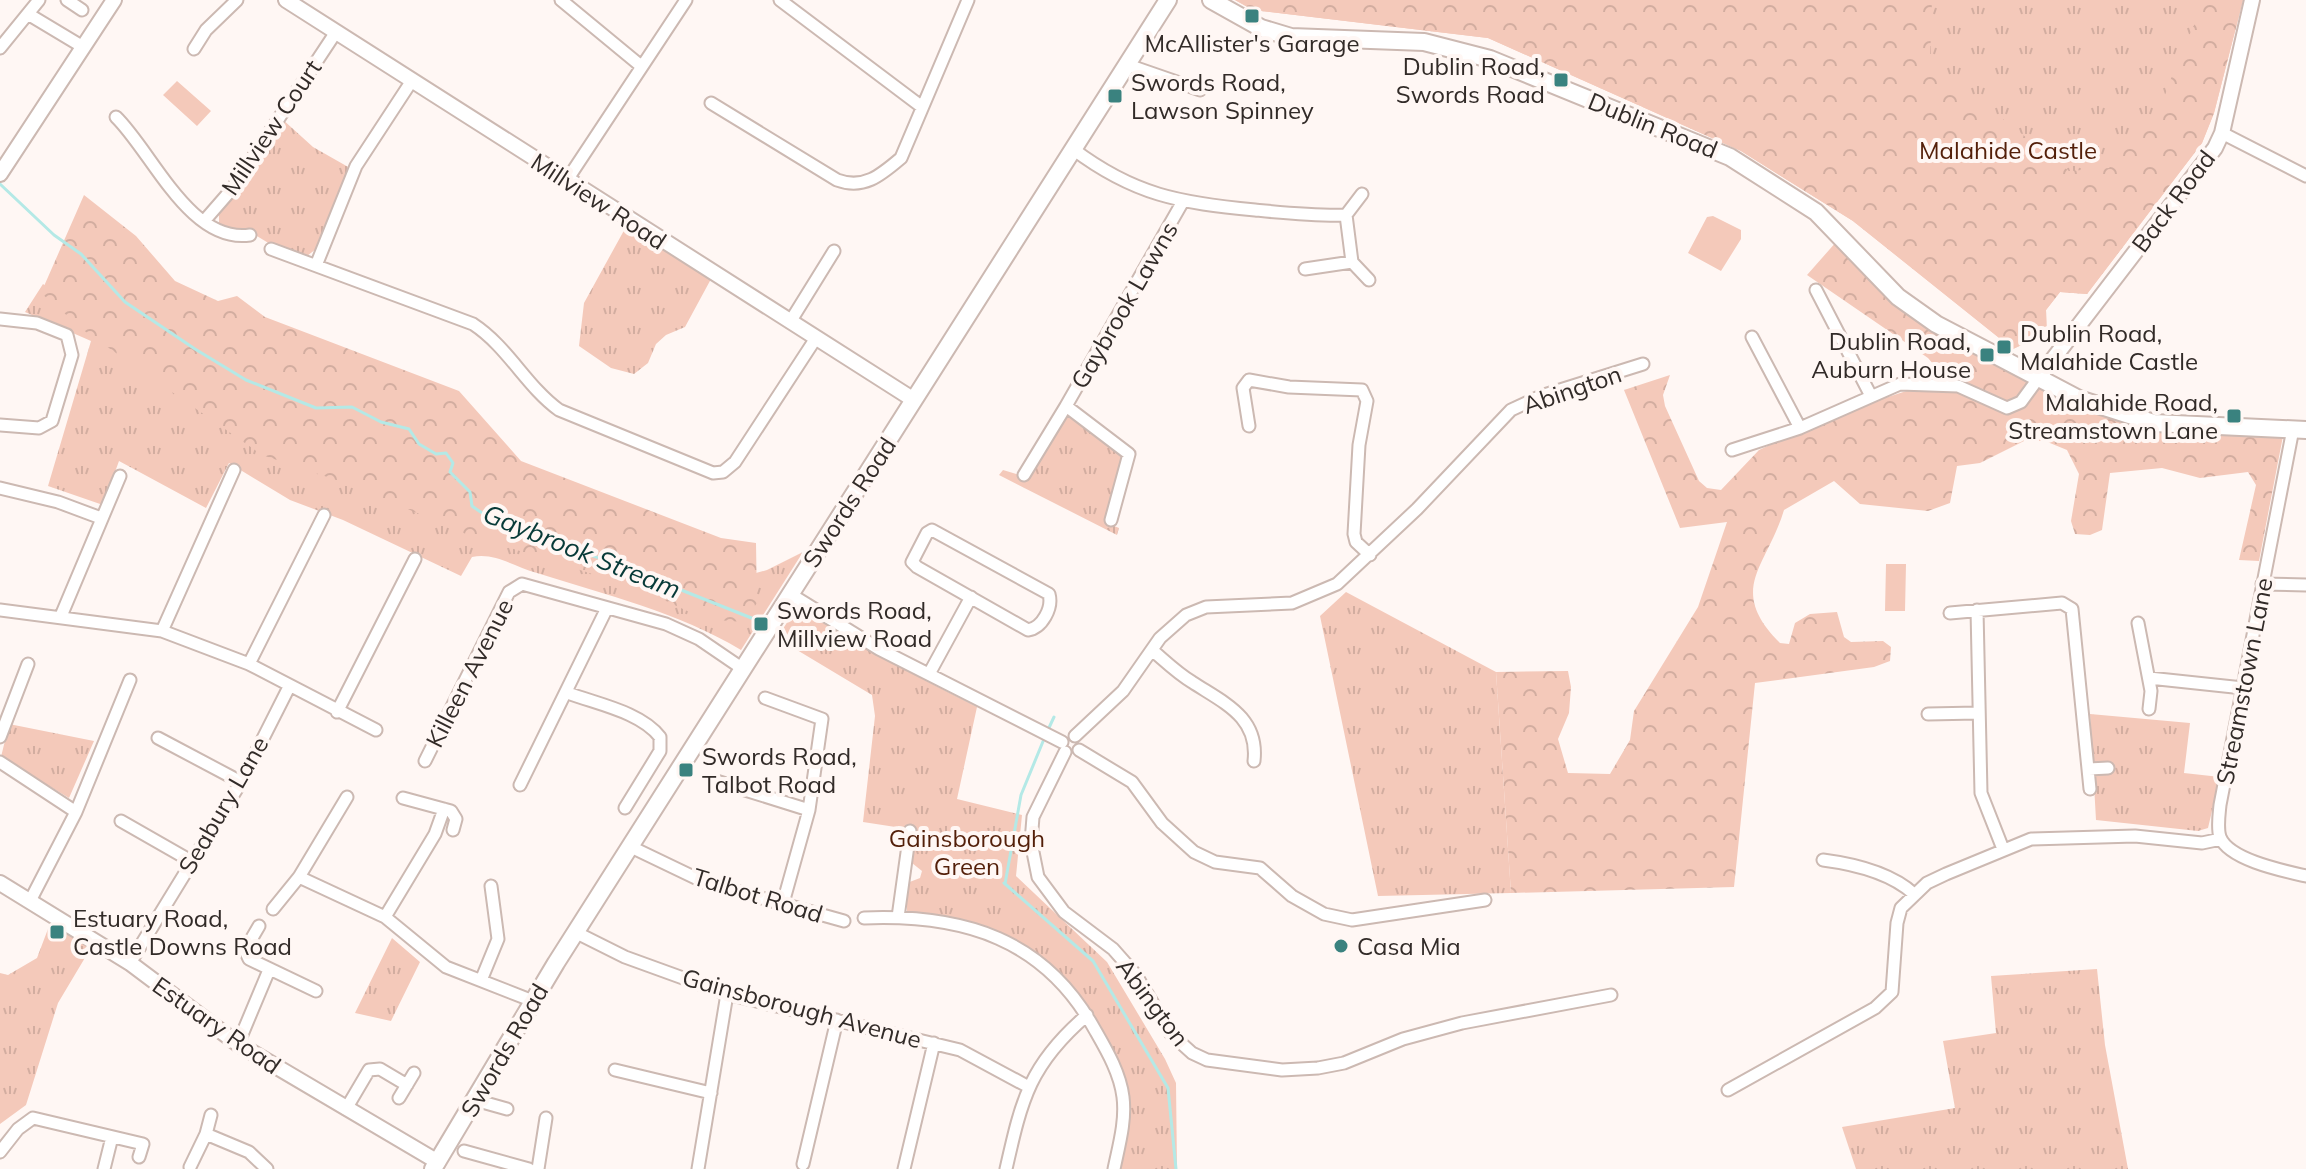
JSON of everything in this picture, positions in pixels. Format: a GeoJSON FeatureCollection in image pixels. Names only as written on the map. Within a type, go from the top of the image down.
{"type":"FeatureCollection","features":[{"type":"Feature","properties":{"kind":"main road","name":"Swords Road"},"geometry":{"type":"LineString","coordinates":[[435,1166],[629,846],[1168,0]]}},
{"type":"Feature","properties":{"kind":"main road","name":"Dublin Road"},"geometry":{"type":"LineString","coordinates":[[1211,0],[1261,28],[1291,37],[1424,42],[1490,59],[1730,157],[1816,212],[1898,297],[1936,324],[2079,399],[2154,423],[2299,429]]}},
{"type":"Feature","properties":{"kind":"street"},"geometry":{"type":"LineString","coordinates":[[0,48],[39,0]]}},
{"type":"Feature","properties":{"kind":"street"},"geometry":{"type":"LineString","coordinates":[[67,0],[82,10]]}},
{"type":"Feature","properties":{"kind":"street"},"geometry":{"type":"LineString","coordinates":[[0,174],[114,0]]}},
{"type":"Feature","properties":{"kind":"street"},"geometry":{"type":"LineString","coordinates":[[194,49],[206,30],[237,0]]}},
{"type":"Feature","properties":{"kind":"street","name":"Millview Road"},"geometry":{"type":"LineString","coordinates":[[286,0],[914,400]]}},
{"type":"Feature","properties":{"kind":"street"},"geometry":{"type":"LineString","coordinates":[[561,0],[641,66]]}},
{"type":"Feature","properties":{"kind":"street"},"geometry":{"type":"LineString","coordinates":[[567,180],[686,0]]}},
{"type":"Feature","properties":{"kind":"street"},"geometry":{"type":"LineString","coordinates":[[780,0],[922,107]]}},
{"type":"Feature","properties":{"kind":"street"},"geometry":{"type":"LineString","coordinates":[[711,103],[850,185],[860,185],[882,174],[901,158],[968,0]]}},
{"type":"Feature","properties":{"kind":"street","name":"Back Road"},"geometry":{"type":"LineString","coordinates":[[2040,376],[2206,161],[2222,133],[2252,0]]}},
{"type":"Feature","properties":{"kind":"street"},"geometry":{"type":"LineString","coordinates":[[28,14],[83,47]]}},
{"type":"Feature","properties":{"kind":"street","name":"Millview Court"},"geometry":{"type":"LineString","coordinates":[[205,220],[232,189],[336,32]]}},
{"type":"Feature","properties":{"kind":"street"},"geometry":{"type":"LineString","coordinates":[[1125,64],[1200,90]]}},
{"type":"Feature","properties":{"kind":"street"},"geometry":{"type":"LineString","coordinates":[[317,263],[356,166],[411,82]]}},
{"type":"Feature","properties":{"kind":"street","name":"Millview Court"},"geometry":{"type":"LineString","coordinates":[[116,117],[148,152],[174,195],[227,234],[250,235]]}},
{"type":"Feature","properties":{"kind":"street"},"geometry":{"type":"LineString","coordinates":[[2222,133],[2306,176]]}},
{"type":"Feature","properties":{"kind":"street","name":"Gaybrook Lawns"},"geometry":{"type":"LineString","coordinates":[[1073,149],[1118,181],[1182,203],[1346,215]]}},
{"type":"Feature","properties":{"kind":"street"},"geometry":{"type":"LineString","coordinates":[[1362,194],[1346,215],[1352,262],[1369,280]]}},
{"type":"Feature","properties":{"kind":"street","name":"Gaybrook Lawns"},"geometry":{"type":"LineString","coordinates":[[1024,475],[1182,203]]}},
{"type":"Feature","properties":{"kind":"street"},"geometry":{"type":"LineString","coordinates":[[271,249],[317,263],[473,324],[489,334],[545,400],[559,410],[713,473],[723,472],[735,462],[816,338]]}},
{"type":"Feature","properties":{"kind":"street"},"geometry":{"type":"LineString","coordinates":[[790,322],[834,251]]}},
{"type":"Feature","properties":{"kind":"street"},"geometry":{"type":"LineString","coordinates":[[1305,269],[1352,262]]}},
{"type":"Feature","properties":{"kind":"street"},"geometry":{"type":"LineString","coordinates":[[1816,290],[1871,396]]}},
{"type":"Feature","properties":{"kind":"street"},"geometry":{"type":"LineString","coordinates":[[0,319],[37,323],[67,335],[72,355],[52,421],[39,428],[0,425]]}},
{"type":"Feature","properties":{"kind":"street"},"geometry":{"type":"LineString","coordinates":[[1752,337],[1800,428]]}},
{"type":"Feature","properties":{"kind":"street","name":"Abington"},"geometry":{"type":"LineString","coordinates":[[1611,995],[1462,1023],[1403,1039],[1344,1063],[1318,1068],[1282,1070],[1207,1060],[1192,1053],[1171,1034],[1136,975],[1113,949],[1064,912],[1038,877],[1031,842],[1033,817],[1054,740],[1075,736],[1123,691],[1176,622],[1196,610],[1213,606],[1263,606],[1309,598],[1337,584],[1370,555],[1511,410],[1541,396],[1643,364]]}},
{"type":"Feature","properties":{"kind":"street"},"geometry":{"type":"LineString","coordinates":[[1732,450],[1800,428],[1900,384],[1958,386],[2007,408],[2021,402],[2040,376]]}},
{"type":"Feature","properties":{"kind":"street"},"geometry":{"type":"LineString","coordinates":[[1249,426],[1243,388],[1249,380],[1289,387],[1351,388],[1365,393],[1354,534],[1356,542],[1370,555]]}},
{"type":"Feature","properties":{"kind":"street","name":"Gaybrook Lawns"},"geometry":{"type":"LineString","coordinates":[[1066,406],[1129,454],[1111,520]]}},
{"type":"Feature","properties":{"kind":"street","name":"Streamstown Lane"},"geometry":{"type":"LineString","coordinates":[[2221,839],[2220,805],[2262,584],[2299,429]]}},
{"type":"Feature","properties":{"kind":"street"},"geometry":{"type":"LineString","coordinates":[[162,631],[234,470]]}},
{"type":"Feature","properties":{"kind":"street"},"geometry":{"type":"LineString","coordinates":[[61,616],[120,476]]}},
{"type":"Feature","properties":{"kind":"street"},"geometry":{"type":"LineString","coordinates":[[0,488],[58,502],[101,518]]}},
{"type":"Feature","properties":{"kind":"street"},"geometry":{"type":"LineString","coordinates":[[249,664],[324,515]]}},
{"type":"Feature","properties":{"kind":"street"},"geometry":{"type":"LineString","coordinates":[[937,530],[1049,594],[1051,601],[1039,625],[1028,630],[971,597],[912,562],[927,533],[937,530]]}},
{"type":"Feature","properties":{"kind":"street"},"geometry":{"type":"LineString","coordinates":[[337,712],[415,559]]}},
{"type":"Feature","properties":{"kind":"street"},"geometry":{"type":"LineString","coordinates":[[2262,584],[2306,585]]}},
{"type":"Feature","properties":{"kind":"street","name":"Killeen Avenue"},"geometry":{"type":"LineString","coordinates":[[425,761],[509,592],[515,587],[531,586],[684,631],[743,669]]}},
{"type":"Feature","properties":{"kind":"street"},"geometry":{"type":"LineString","coordinates":[[790,594],[879,649],[1054,740],[1072,754],[1079,750]]}},
{"type":"Feature","properties":{"kind":"street"},"geometry":{"type":"LineString","coordinates":[[929,674],[971,597]]}},
{"type":"Feature","properties":{"kind":"street"},"geometry":{"type":"LineString","coordinates":[[1950,613],[2062,603],[2072,609],[2090,789]]}},
{"type":"Feature","properties":{"kind":"street"},"geometry":{"type":"LineString","coordinates":[[0,610],[162,631],[249,664],[376,730]]}},
{"type":"Feature","properties":{"kind":"street"},"geometry":{"type":"LineString","coordinates":[[520,785],[568,693],[606,610]]}},
{"type":"Feature","properties":{"kind":"street"},"geometry":{"type":"LineString","coordinates":[[1977,610],[1977,713],[1982,801],[2003,849]]}},
{"type":"Feature","properties":{"kind":"street"},"geometry":{"type":"LineString","coordinates":[[2138,623],[2149,678],[2149,709]]}},
{"type":"Feature","properties":{"kind":"street"},"geometry":{"type":"LineString","coordinates":[[1152,650],[1190,681],[1233,707],[1253,735],[1254,761]]}},
{"type":"Feature","properties":{"kind":"street"},"geometry":{"type":"LineString","coordinates":[[0,737],[28,664]]}},
{"type":"Feature","properties":{"kind":"street"},"geometry":{"type":"LineString","coordinates":[[2149,678],[2243,688]]}},
{"type":"Feature","properties":{"kind":"street"},"geometry":{"type":"LineString","coordinates":[[30,901],[76,812],[130,680]]}},
{"type":"Feature","properties":{"kind":"street","name":"Seabury Lane"},"geometry":{"type":"LineString","coordinates":[[130,963],[241,782],[289,687]]}},
{"type":"Feature","properties":{"kind":"street"},"geometry":{"type":"LineString","coordinates":[[568,693],[626,714],[646,724],[660,737],[660,751],[625,808]]}},
{"type":"Feature","properties":{"kind":"street"},"geometry":{"type":"LineString","coordinates":[[765,698],[822,719],[809,810],[783,903]]}},
{"type":"Feature","properties":{"kind":"street"},"geometry":{"type":"LineString","coordinates":[[1928,714],[1977,713]]}},
{"type":"Feature","properties":{"kind":"street"},"geometry":{"type":"LineString","coordinates":[[1075,736],[1080,741],[1079,750]]}},
{"type":"Feature","properties":{"kind":"street"},"geometry":{"type":"LineString","coordinates":[[158,738],[241,782]]}},
{"type":"Feature","properties":{"kind":"street"},"geometry":{"type":"LineString","coordinates":[[1079,750],[1132,782],[1162,823],[1194,852],[1215,862],[1260,868],[1308,908],[1324,914],[1352,920],[1485,900]]}},
{"type":"Feature","properties":{"kind":"street"},"geometry":{"type":"LineString","coordinates":[[0,762],[76,812]]}},
{"type":"Feature","properties":{"kind":"street"},"geometry":{"type":"LineString","coordinates":[[2089,769],[2108,768]]}},
{"type":"Feature","properties":{"kind":"street"},"geometry":{"type":"LineString","coordinates":[[713,780],[809,810]]}},
{"type":"Feature","properties":{"kind":"street"},"geometry":{"type":"LineString","coordinates":[[273,909],[299,877],[347,797]]}},
{"type":"Feature","properties":{"kind":"street"},"geometry":{"type":"LineString","coordinates":[[403,798],[455,814],[453,830]]}},
{"type":"Feature","properties":{"kind":"street"},"geometry":{"type":"LineString","coordinates":[[385,917],[435,834],[444,809]]}},
{"type":"Feature","properties":{"kind":"street"},"geometry":{"type":"LineString","coordinates":[[121,821],[191,861]]}},
{"type":"Feature","properties":{"kind":"street"},"geometry":{"type":"LineString","coordinates":[[898,917],[910,831]]}},
{"type":"Feature","properties":{"kind":"street"},"geometry":{"type":"LineString","coordinates":[[1728,1090],[1875,1008],[1892,992],[1901,908],[1927,883],[2003,849],[2031,839],[2062,836],[2148,836],[2202,843],[2221,839],[2236,854],[2306,876]]}},
{"type":"Feature","properties":{"kind":"street","name":"Talbot Road"},"geometry":{"type":"LineString","coordinates":[[629,846],[704,882],[844,921]]}},
{"type":"Feature","properties":{"kind":"street"},"geometry":{"type":"LineString","coordinates":[[1823,860],[1846,863],[1873,872],[1903,884],[1914,894]]}},
{"type":"Feature","properties":{"kind":"street"},"geometry":{"type":"LineString","coordinates":[[299,877],[385,917],[446,967],[482,978],[533,1001]]}},
{"type":"Feature","properties":{"kind":"street","name":"Estuary Road"},"geometry":{"type":"LineString","coordinates":[[0,883],[130,963],[238,1044],[435,1166]]}},
{"type":"Feature","properties":{"kind":"street"},"geometry":{"type":"LineString","coordinates":[[482,978],[498,939],[491,886]]}},
{"type":"Feature","properties":{"kind":"street"},"geometry":{"type":"LineString","coordinates":[[864,918],[898,917],[975,929],[1009,942],[1038,958],[1066,985],[1087,1015],[1120,1080],[1124,1120],[1114,1169]]}},
{"type":"Feature","properties":{"kind":"street"},"geometry":{"type":"LineString","coordinates":[[259,926],[245,950],[249,959],[316,991]]}},
{"type":"Feature","properties":{"kind":"street","name":"Gainsborough Avenue"},"geometry":{"type":"LineString","coordinates":[[575,932],[625,957],[727,994],[934,1043],[979,1058],[1027,1086]]}},
{"type":"Feature","properties":{"kind":"street"},"geometry":{"type":"LineString","coordinates":[[238,1044],[269,970]]}},
{"type":"Feature","properties":{"kind":"street"},"geometry":{"type":"LineString","coordinates":[[698,1169],[727,994]]}},
{"type":"Feature","properties":{"kind":"street"},"geometry":{"type":"LineString","coordinates":[[1006,1169],[1027,1086],[1053,1047],[1087,1015]]}},
{"type":"Feature","properties":{"kind":"street"},"geometry":{"type":"LineString","coordinates":[[803,1164],[837,1020]]}},
{"type":"Feature","properties":{"kind":"street"},"geometry":{"type":"LineString","coordinates":[[904,1169],[934,1043]]}},
{"type":"Feature","properties":{"kind":"street"},"geometry":{"type":"LineString","coordinates":[[346,1109],[369,1070],[380,1069],[407,1085]]}},
{"type":"Feature","properties":{"kind":"street"},"geometry":{"type":"LineString","coordinates":[[615,1070],[711,1093]]}},
{"type":"Feature","properties":{"kind":"street"},"geometry":{"type":"LineString","coordinates":[[399,1098],[414,1073]]}},
{"type":"Feature","properties":{"kind":"street"},"geometry":{"type":"LineString","coordinates":[[475,1100],[507,1109]]}},
{"type":"Feature","properties":{"kind":"street"},"geometry":{"type":"LineString","coordinates":[[190,1167],[206,1134],[211,1115]]}},
{"type":"Feature","properties":{"kind":"street"},"geometry":{"type":"LineString","coordinates":[[0,1152],[18,1129],[33,1118],[143,1144],[139,1157]]}},
{"type":"Feature","properties":{"kind":"street"},"geometry":{"type":"LineString","coordinates":[[538,1169],[546,1118]]}},
{"type":"Feature","properties":{"kind":"street"},"geometry":{"type":"LineString","coordinates":[[206,1134],[249,1152],[267,1169]]}},
{"type":"Feature","properties":{"kind":"street"},"geometry":{"type":"LineString","coordinates":[[104,1169],[112,1137]]}},
{"type":"Feature","properties":{"kind":"street"},"geometry":{"type":"LineString","coordinates":[[464,1151],[529,1169]]}},
{"type":"Feature","properties":{"kind":"green space","name":"Malahide Castle"},"geometry":{"type":"Polygon","coordinates":[[[1235,0],[2243,0],[2214,113],[2202,143],[2087,294],[2060,292],[2046,310],[2047,341],[2030,341],[2013,349],[1853,221],[1741,151],[1488,38],[1253,10],[1235,0]]]}},
{"type":"Feature","properties":{"kind":"green space","name":"Malahide Castle"},"geometry":{"type":"Polygon","coordinates":[[[1235,0],[1932,0],[1930,62],[2069,171],[2109,168],[2160,109],[2178,59],[2206,0],[2243,0],[2214,113],[2202,143],[2087,294],[2060,292],[2046,310],[2047,341],[2030,341],[2013,349],[1853,221],[1741,151],[1488,38],[1253,10],[1235,0]]]}},
{"type":"Feature","properties":{"kind":"green space"},"geometry":{"type":"Polygon","coordinates":[[[177,81],[211,111],[197,126],[163,95],[177,81]]]}},
{"type":"Feature","properties":{"kind":"green space"},"geometry":{"type":"Polygon","coordinates":[[[281,118],[313,147],[350,168],[316,249],[307,256],[275,247],[244,228],[233,232],[219,224],[219,214],[281,118]]]}},
{"type":"Feature","properties":{"kind":"green space"},"geometry":{"type":"Polygon","coordinates":[[[84,195],[136,236],[175,281],[218,301],[237,296],[265,317],[459,391],[521,461],[721,538],[756,543],[757,603],[743,622],[704,619],[643,590],[466,534],[354,486],[262,455],[86,332],[41,293],[84,195]]]}},
{"type":"Feature","properties":{"kind":"green space"},"geometry":{"type":"Polygon","coordinates":[[[1713,216],[1741,230],[1741,239],[1721,271],[1688,253],[1707,217],[1713,216]]]}},
{"type":"Feature","properties":{"kind":"green space"},"geometry":{"type":"Polygon","coordinates":[[[627,225],[711,279],[685,327],[666,335],[656,344],[648,363],[634,374],[611,368],[579,346],[584,303],[627,225]]]}},
{"type":"Feature","properties":{"kind":"green space"},"geometry":{"type":"Polygon","coordinates":[[[1837,241],[1876,285],[2073,407],[2153,431],[2283,436],[2259,561],[2239,560],[2256,485],[2248,472],[2200,478],[2162,468],[2110,473],[2102,530],[2090,535],[2075,534],[2071,521],[2079,474],[2067,450],[2045,441],[2024,441],[1980,463],[1957,466],[1950,503],[1928,511],[1860,504],[1834,481],[1784,510],[1755,578],[1755,607],[1780,643],[1789,644],[1795,623],[1810,614],[1837,612],[1844,637],[1851,642],[1883,641],[1891,647],[1890,661],[1874,667],[1755,683],[1734,887],[1511,893],[1496,672],[1568,671],[1571,687],[1569,713],[1558,739],[1568,773],[1610,774],[1630,740],[1634,711],[1698,607],[1727,522],[1680,528],[1624,390],[1670,375],[1663,395],[1665,406],[1699,481],[1707,488],[1721,490],[1759,450],[1839,413],[1937,381],[1939,371],[1928,358],[1807,275],[1837,241]]]}},
{"type":"Feature","properties":{"kind":"green space"},"geometry":{"type":"Polygon","coordinates":[[[43,284],[171,375],[688,592],[767,570],[803,552],[741,650],[667,615],[497,558],[472,557],[461,576],[343,520],[290,500],[229,463],[206,508],[119,461],[103,505],[48,486],[91,341],[25,312],[43,284]]]}},
{"type":"Feature","properties":{"kind":"green space"},"geometry":{"type":"Polygon","coordinates":[[[1066,413],[1122,452],[1125,459],[1107,523],[1119,528],[1117,535],[999,475],[1003,470],[1026,477],[1066,413]]]}},
{"type":"Feature","properties":{"kind":"green space"},"geometry":{"type":"Polygon","coordinates":[[[1886,564],[1906,564],[1905,611],[1885,611],[1886,564]]]}},
{"type":"Feature","properties":{"kind":"green space"},"geometry":{"type":"Polygon","coordinates":[[[1346,592],[1496,672],[1511,893],[1378,896],[1320,616],[1346,592]]]}},
{"type":"Feature","properties":{"kind":"green space","name":"Gainsborough Green"},"geometry":{"type":"Polygon","coordinates":[[[797,607],[909,672],[977,707],[957,799],[1022,815],[1016,876],[1107,962],[1176,1083],[1177,1169],[1119,1169],[1127,1120],[1124,1097],[1097,1029],[1073,990],[1058,973],[1042,958],[1003,934],[972,924],[913,916],[907,912],[907,883],[920,878],[922,871],[912,863],[915,830],[863,822],[875,716],[872,695],[777,638],[797,607]]]}},
{"type":"Feature","properties":{"kind":"green space"},"geometry":{"type":"Polygon","coordinates":[[[2090,714],[2190,723],[2184,773],[2220,777],[2208,828],[2198,831],[2096,820],[2090,714]]]}},
{"type":"Feature","properties":{"kind":"green space"},"geometry":{"type":"Polygon","coordinates":[[[9,724],[94,741],[69,798],[1,757],[9,724]]]}},
{"type":"Feature","properties":{"kind":"green space"},"geometry":{"type":"Polygon","coordinates":[[[51,921],[92,946],[58,1003],[26,1105],[0,1124],[0,973],[8,975],[37,958],[51,921]]]}},
{"type":"Feature","properties":{"kind":"green space"},"geometry":{"type":"Polygon","coordinates":[[[392,938],[420,962],[391,1021],[355,1013],[392,938]]]}},
{"type":"Feature","properties":{"kind":"green space"},"geometry":{"type":"Polygon","coordinates":[[[2097,969],[2105,1045],[2128,1169],[1856,1169],[1842,1127],[1955,1108],[1943,1041],[1996,1033],[1991,976],[2097,969]]]}},
{"type":"Feature","properties":{"kind":"waterway","name":"Gaybrook Stream"},"geometry":{"type":"LineString","coordinates":[[0,184],[54,235],[81,254],[125,302],[246,380],[316,408],[352,407],[381,422],[409,429],[419,444],[436,454],[446,453],[453,463],[450,472],[470,492],[472,506],[507,527],[624,566],[635,577],[651,578],[759,621]]}},
{"type":"Feature","properties":{"kind":"waterway","name":"Gaybrook Stream"},"geometry":{"type":"LineString","coordinates":[[779,634],[789,639]]}},
{"type":"Feature","properties":{"kind":"waterway"},"geometry":{"type":"LineString","coordinates":[[1047,732],[1054,717]]}},
{"type":"Feature","properties":{"kind":"waterway"},"geometry":{"type":"LineString","coordinates":[[1005,884],[1021,795],[1044,739]]}},
{"type":"Feature","properties":{"kind":"waterway","name":"Gaybrook Stream"},"geometry":{"type":"LineString","coordinates":[[1004,883],[1093,961],[1168,1088],[1176,1169]]}},
{"type":"Feature","properties":{"kind":"place","name":"McAllister's Garage"},"geometry":{"type":"Point","coordinates":[1252,16]}},
{"type":"Feature","properties":{"kind":"place","name":"Dublin Road, Swords Road"},"geometry":{"type":"Point","coordinates":[1561,80]}},
{"type":"Feature","properties":{"kind":"place","name":"Swords Road, Lawson Spinney"},"geometry":{"type":"Point","coordinates":[1115,96]}},
{"type":"Feature","properties":{"kind":"place","name":"Dublin Road, Malahide Castle"},"geometry":{"type":"Point","coordinates":[2004,347]}},
{"type":"Feature","properties":{"kind":"place","name":"Dublin Road, Auburn House"},"geometry":{"type":"Point","coordinates":[1987,355]}},
{"type":"Feature","properties":{"kind":"place","name":"Malahide Road, Streamstown Lane"},"geometry":{"type":"Point","coordinates":[2234,416]}},
{"type":"Feature","properties":{"kind":"place","name":"Swords Road, Millview Road"},"geometry":{"type":"Point","coordinates":[761,624]}},
{"type":"Feature","properties":{"kind":"place","name":"Swords Road, Talbot Road"},"geometry":{"type":"Point","coordinates":[686,770]}},
{"type":"Feature","properties":{"kind":"place","name":"Estuary Road, Castle Downs Road"},"geometry":{"type":"Point","coordinates":[57,932]}},
{"type":"Feature","properties":{"kind":"place","name":"Casa Mia"},"geometry":{"type":"Point","coordinates":[1341,946]}}]}
